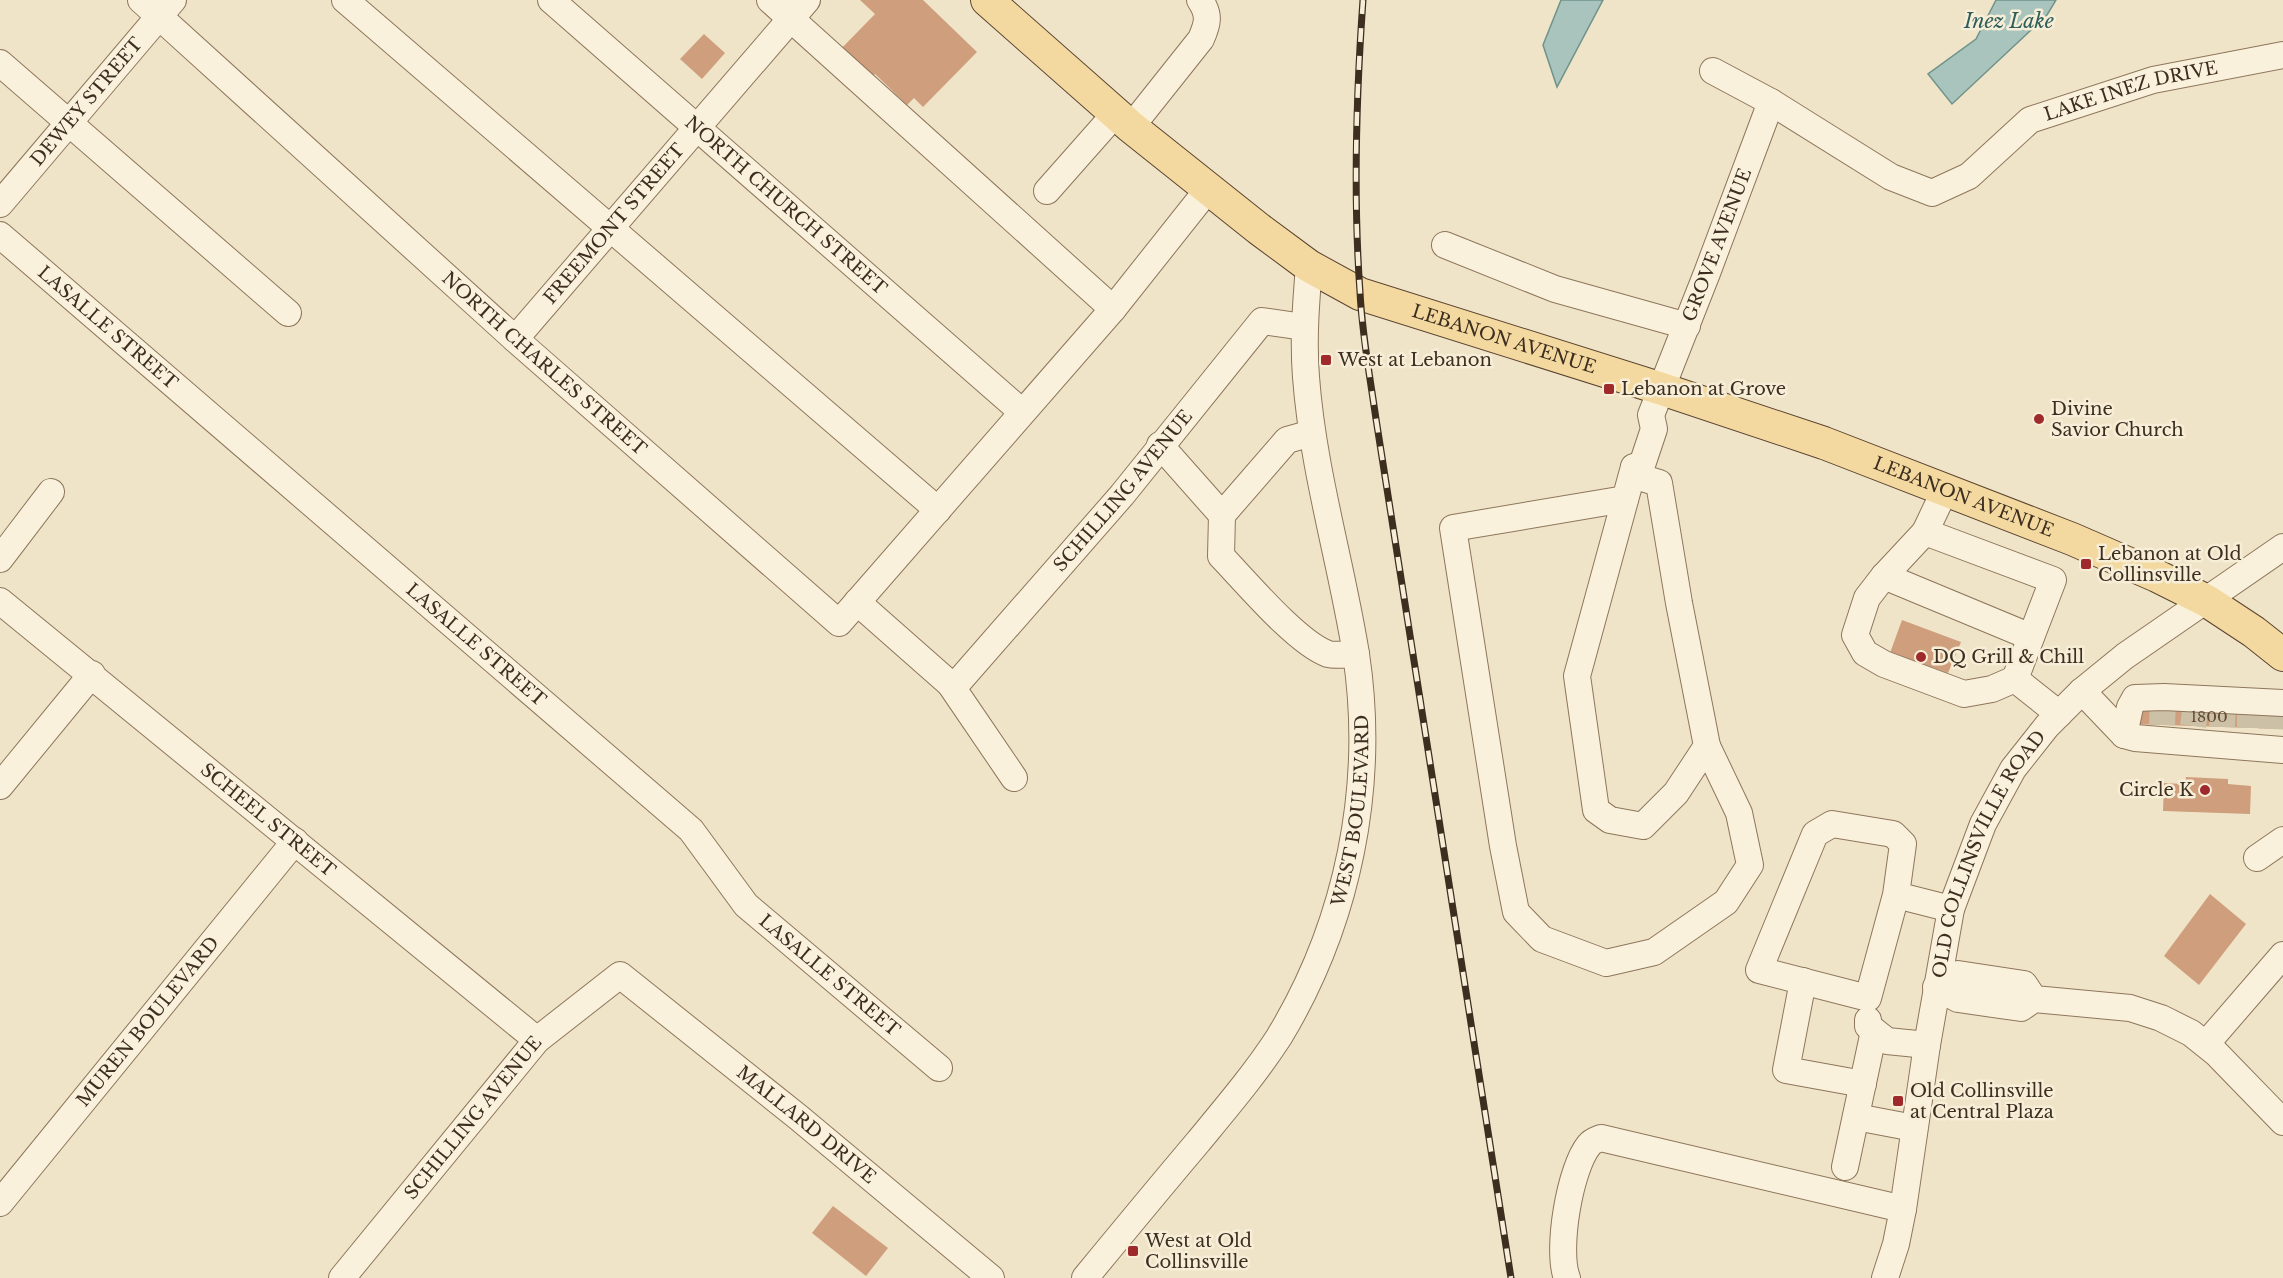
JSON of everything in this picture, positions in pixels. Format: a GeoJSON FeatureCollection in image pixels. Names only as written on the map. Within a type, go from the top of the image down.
{"type":"FeatureCollection","features":[{"type":"Feature","properties":{"kind":"main road","name":"LEBANON AVENUE"},"geometry":{"type":"LineString","coordinates":[[987,0],[1123,120],[1284,249],[1309,266],[1360,294],[1657,402],[1824,443],[2072,539],[2157,576],[2206,602],[2254,632],[2283,655]]}},
{"type":"Feature","properties":{"kind":"street"},"geometry":{"type":"LineString","coordinates":[[345,0],[938,510]]}},
{"type":"Feature","properties":{"kind":"street","name":"NORTH CHURCH STREET"},"geometry":{"type":"LineString","coordinates":[[550,0],[1022,412]]}},
{"type":"Feature","properties":{"kind":"street"},"geometry":{"type":"LineString","coordinates":[[770,0],[799,9],[1113,309]]}},
{"type":"Feature","properties":{"kind":"street"},"geometry":{"type":"LineString","coordinates":[[1047,191],[1123,120],[1201,39],[1208,24],[1208,12],[1200,0]]}},
{"type":"Feature","properties":{"kind":"street","name":"DEWEY STREET"},"geometry":{"type":"LineString","coordinates":[[0,204],[69,122],[158,5]]}},
{"type":"Feature","properties":{"kind":"street","name":"NORTH CHARLES STREET"},"geometry":{"type":"LineString","coordinates":[[158,5],[515,339],[839,623],[857,603]]}},
{"type":"Feature","properties":{"kind":"street","name":"FREEMONT STREET"},"geometry":{"type":"LineString","coordinates":[[515,339],[799,9]]}},
{"type":"Feature","properties":{"kind":"street","name":"LAKE INEZ DRIVE"},"geometry":{"type":"LineString","coordinates":[[1713,71],[1771,102],[1891,177],[1932,193],[1969,176],[2030,120],[2153,80],[2283,55]]}},
{"type":"Feature","properties":{"kind":"street"},"geometry":{"type":"LineString","coordinates":[[0,63],[288,313]]}},
{"type":"Feature","properties":{"kind":"street","name":"GROVE AVENUE"},"geometry":{"type":"LineString","coordinates":[[1633,471],[1626,458],[1639,420],[1657,402],[1771,102]]}},
{"type":"Feature","properties":{"kind":"street"},"geometry":{"type":"LineString","coordinates":[[1014,778],[950,684],[857,603],[1113,309],[1209,188]]}},
{"type":"Feature","properties":{"kind":"street","name":"LASALLE STREET"},"geometry":{"type":"LineString","coordinates":[[0,235],[691,830],[746,905],[939,1068]]}},
{"type":"Feature","properties":{"kind":"street"},"geometry":{"type":"LineString","coordinates":[[1445,245],[1555,289],[1687,326]]}},
{"type":"Feature","properties":{"kind":"street","name":"WEST BOULEVARD"},"geometry":{"type":"LineString","coordinates":[[1085,1278],[1258,1067],[1278,1037],[1315,967],[1341,896],[1358,816],[1363,737],[1361,696],[1356,654],[1312,433],[1306,380],[1304,327],[1309,266]]}},
{"type":"Feature","properties":{"kind":"street","name":"SCHILLING AVENUE"},"geometry":{"type":"LineString","coordinates":[[950,684],[954,687],[1122,495],[1262,321],[1304,327]]}},
{"type":"Feature","properties":{"kind":"street"},"geometry":{"type":"LineString","coordinates":[[1312,433],[1287,440],[1222,515],[1221,556],[1270,608],[1313,647],[1330,655],[1356,654]]}},
{"type":"Feature","properties":{"kind":"street"},"geometry":{"type":"LineString","coordinates":[[1160,445],[1222,515]]}},
{"type":"Feature","properties":{"kind":"street"},"geometry":{"type":"LineString","coordinates":[[1625,499],[1453,528],[1516,912],[1542,939],[1606,963],[1654,952],[1726,902],[1750,865],[1739,813],[1707,746],[1679,603],[1659,483],[1633,471],[1577,676],[1596,810],[1610,820],[1643,826],[1676,793],[1707,746]]}},
{"type":"Feature","properties":{"kind":"street"},"geometry":{"type":"LineString","coordinates":[[1925,532],[2053,580],[2015,679],[1992,689],[1964,694],[1884,664],[1865,654],[1855,635],[1867,598],[1925,532],[1945,490]]}},
{"type":"Feature","properties":{"kind":"street"},"geometry":{"type":"LineString","coordinates":[[0,559],[51,492]]}},
{"type":"Feature","properties":{"kind":"street","name":"OLD COLLINSVILLE ROAD"},"geometry":{"type":"LineString","coordinates":[[1885,1278],[1896,1244],[1903,1209],[1936,987],[1951,909],[1983,824],[2013,769],[2047,726],[2082,691],[2125,656],[2283,547]]}},
{"type":"Feature","properties":{"kind":"street"},"geometry":{"type":"LineString","coordinates":[[1884,576],[2031,637]]}},
{"type":"Feature","properties":{"kind":"street","name":"SCHEEL STREET"},"geometry":{"type":"LineString","coordinates":[[0,601],[537,1040]]}},
{"type":"Feature","properties":{"kind":"street"},"geometry":{"type":"LineString","coordinates":[[0,786],[92,674]]}},
{"type":"Feature","properties":{"kind":"street"},"geometry":{"type":"LineString","coordinates":[[2015,679],[2059,714]]}},
{"type":"Feature","properties":{"kind":"street"},"geometry":{"type":"LineString","coordinates":[[2082,691],[2124,735],[2135,738],[2163,717],[2265,723]]}},
{"type":"Feature","properties":{"kind":"street"},"geometry":{"type":"LineString","coordinates":[[2124,735],[2130,707],[2135,698],[2163,717],[2265,723]]}},
{"type":"Feature","properties":{"kind":"street"},"geometry":{"type":"LineString","coordinates":[[1868,998],[1759,970],[1815,834],[1832,824],[1893,834],[1903,844],[1896,895],[1868,998],[1868,1026],[1887,1041],[1927,1045]]}},
{"type":"Feature","properties":{"kind":"street"},"geometry":{"type":"LineString","coordinates":[[2257,858],[2283,840]]}},
{"type":"Feature","properties":{"kind":"street","name":"MUREN BOULEVARD"},"geometry":{"type":"LineString","coordinates":[[0,1203],[295,841]]}},
{"type":"Feature","properties":{"kind":"street"},"geometry":{"type":"LineString","coordinates":[[1896,895],[1951,909]]}},
{"type":"Feature","properties":{"kind":"street"},"geometry":{"type":"LineString","coordinates":[[2206,1044],[2283,955]]}},
{"type":"Feature","properties":{"kind":"street","name":"SCHILLING AVENUE"},"geometry":{"type":"LineString","coordinates":[[342,1278],[537,1040],[620,975]]}},
{"type":"Feature","properties":{"kind":"street","name":"MALLARD DRIVE"},"geometry":{"type":"LineString","coordinates":[[620,975],[798,1117],[991,1278]]}},
{"type":"Feature","properties":{"kind":"street"},"geometry":{"type":"LineString","coordinates":[[1803,981],[1786,1070],[1863,1084]]}},
{"type":"Feature","properties":{"kind":"street"},"geometry":{"type":"LineString","coordinates":[[1936,987],[1958,999],[2021,1008],[2034,999],[2130,1008],[2162,1018],[2191,1033],[2206,1044],[2283,1122]]}},
{"type":"Feature","properties":{"kind":"street"},"geometry":{"type":"LineString","coordinates":[[1845,1167],[1874,1031]]}},
{"type":"Feature","properties":{"kind":"street"},"geometry":{"type":"LineString","coordinates":[[1856,1117],[1914,1128]]}},
{"type":"Feature","properties":{"kind":"street"},"geometry":{"type":"LineString","coordinates":[[1567,1278],[1563,1257],[1563,1231],[1579,1162],[1590,1143],[1601,1138],[1903,1209]]}},
{"type":"Feature","properties":{"kind":"water"},"geometry":{"type":"Polygon","coordinates":[[[1561,0],[1603,0],[1557,87],[1543,45],[1561,0]]]}},
{"type":"Feature","properties":{"kind":"water","name":"Inez Lake"},"geometry":{"type":"Polygon","coordinates":[[[1996,0],[2056,0],[2047,15],[1952,104],[1928,74],[1976,39],[1996,0]]]}},
{"type":"Feature","properties":{"kind":"building"},"geometry":{"type":"Polygon","coordinates":[[[860,0],[923,0],[977,52],[923,107],[914,98],[907,105],[875,74],[866,83],[836,54],[875,14],[860,0]]]}},
{"type":"Feature","properties":{"kind":"building"},"geometry":{"type":"Polygon","coordinates":[[[704,34],[725,53],[702,79],[680,59],[704,34]]]}},
{"type":"Feature","properties":{"kind":"building"},"geometry":{"type":"Polygon","coordinates":[[[1902,620],[1961,642],[1948,673],[1890,653],[1902,620]]]}},
{"type":"Feature","properties":{"kind":"building"},"geometry":{"type":"Polygon","coordinates":[[[2134,702],[2283,707],[2283,729],[2134,724],[2134,702]]]}},
{"type":"Feature","properties":{"kind":"building"},"geometry":{"type":"Polygon","coordinates":[[[2186,777],[2228,779],[2228,784],[2251,786],[2250,814],[2163,811],[2164,783],[2185,784],[2186,777]]]}},
{"type":"Feature","properties":{"kind":"building"},"geometry":{"type":"Polygon","coordinates":[[[2210,894],[2246,924],[2199,985],[2164,956],[2210,894]]]}},
{"type":"Feature","properties":{"kind":"building"},"geometry":{"type":"Polygon","coordinates":[[[833,1206],[888,1248],[866,1276],[812,1233],[833,1206]]]}},
{"type":"Feature","properties":{"kind":"tunnel"},"geometry":{"type":"LineString","coordinates":[[2162,725],[2163,703]]}},
{"type":"Feature","properties":{"kind":"tunnel"},"geometry":{"type":"LineString","coordinates":[[2193,726],[2196,704]]}},
{"type":"Feature","properties":{"kind":"tunnel"},"geometry":{"type":"LineString","coordinates":[[2222,727],[2223,705]]}},
{"type":"Feature","properties":{"kind":"tunnel"},"geometry":{"type":"LineString","coordinates":[[2250,706],[2250,728]]}},
{"type":"Feature","properties":{"kind":"tunnel"},"geometry":{"type":"LineString","coordinates":[[2272,729],[2273,707]]}},
{"type":"Feature","properties":{"kind":"railway"},"geometry":{"type":"LineString","coordinates":[[1363,0],[1356,182],[1362,324],[1511,1278]]}},
{"type":"Feature","properties":{"kind":"place","name":"West at Lebanon"},"geometry":{"type":"Point","coordinates":[1326,360]}},
{"type":"Feature","properties":{"kind":"place","name":"Lebanon at Grove"},"geometry":{"type":"Point","coordinates":[1609,389]}},
{"type":"Feature","properties":{"kind":"place","name":"Divine Savior Church"},"geometry":{"type":"Point","coordinates":[2039,419]}},
{"type":"Feature","properties":{"kind":"place","name":"Lebanon at Old Collinsville"},"geometry":{"type":"Point","coordinates":[2086,564]}},
{"type":"Feature","properties":{"kind":"place","name":"DQ Grill & Chill"},"geometry":{"type":"Point","coordinates":[1921,657]}},
{"type":"Feature","properties":{"kind":"place","name":"Circle K"},"geometry":{"type":"Point","coordinates":[2205,790]}},
{"type":"Feature","properties":{"kind":"place","name":"Old Collinsville at Central Plaza"},"geometry":{"type":"Point","coordinates":[1898,1101]}},
{"type":"Feature","properties":{"kind":"place","name":"West at Old Collinsville"},"geometry":{"type":"Point","coordinates":[1133,1251]}}]}
